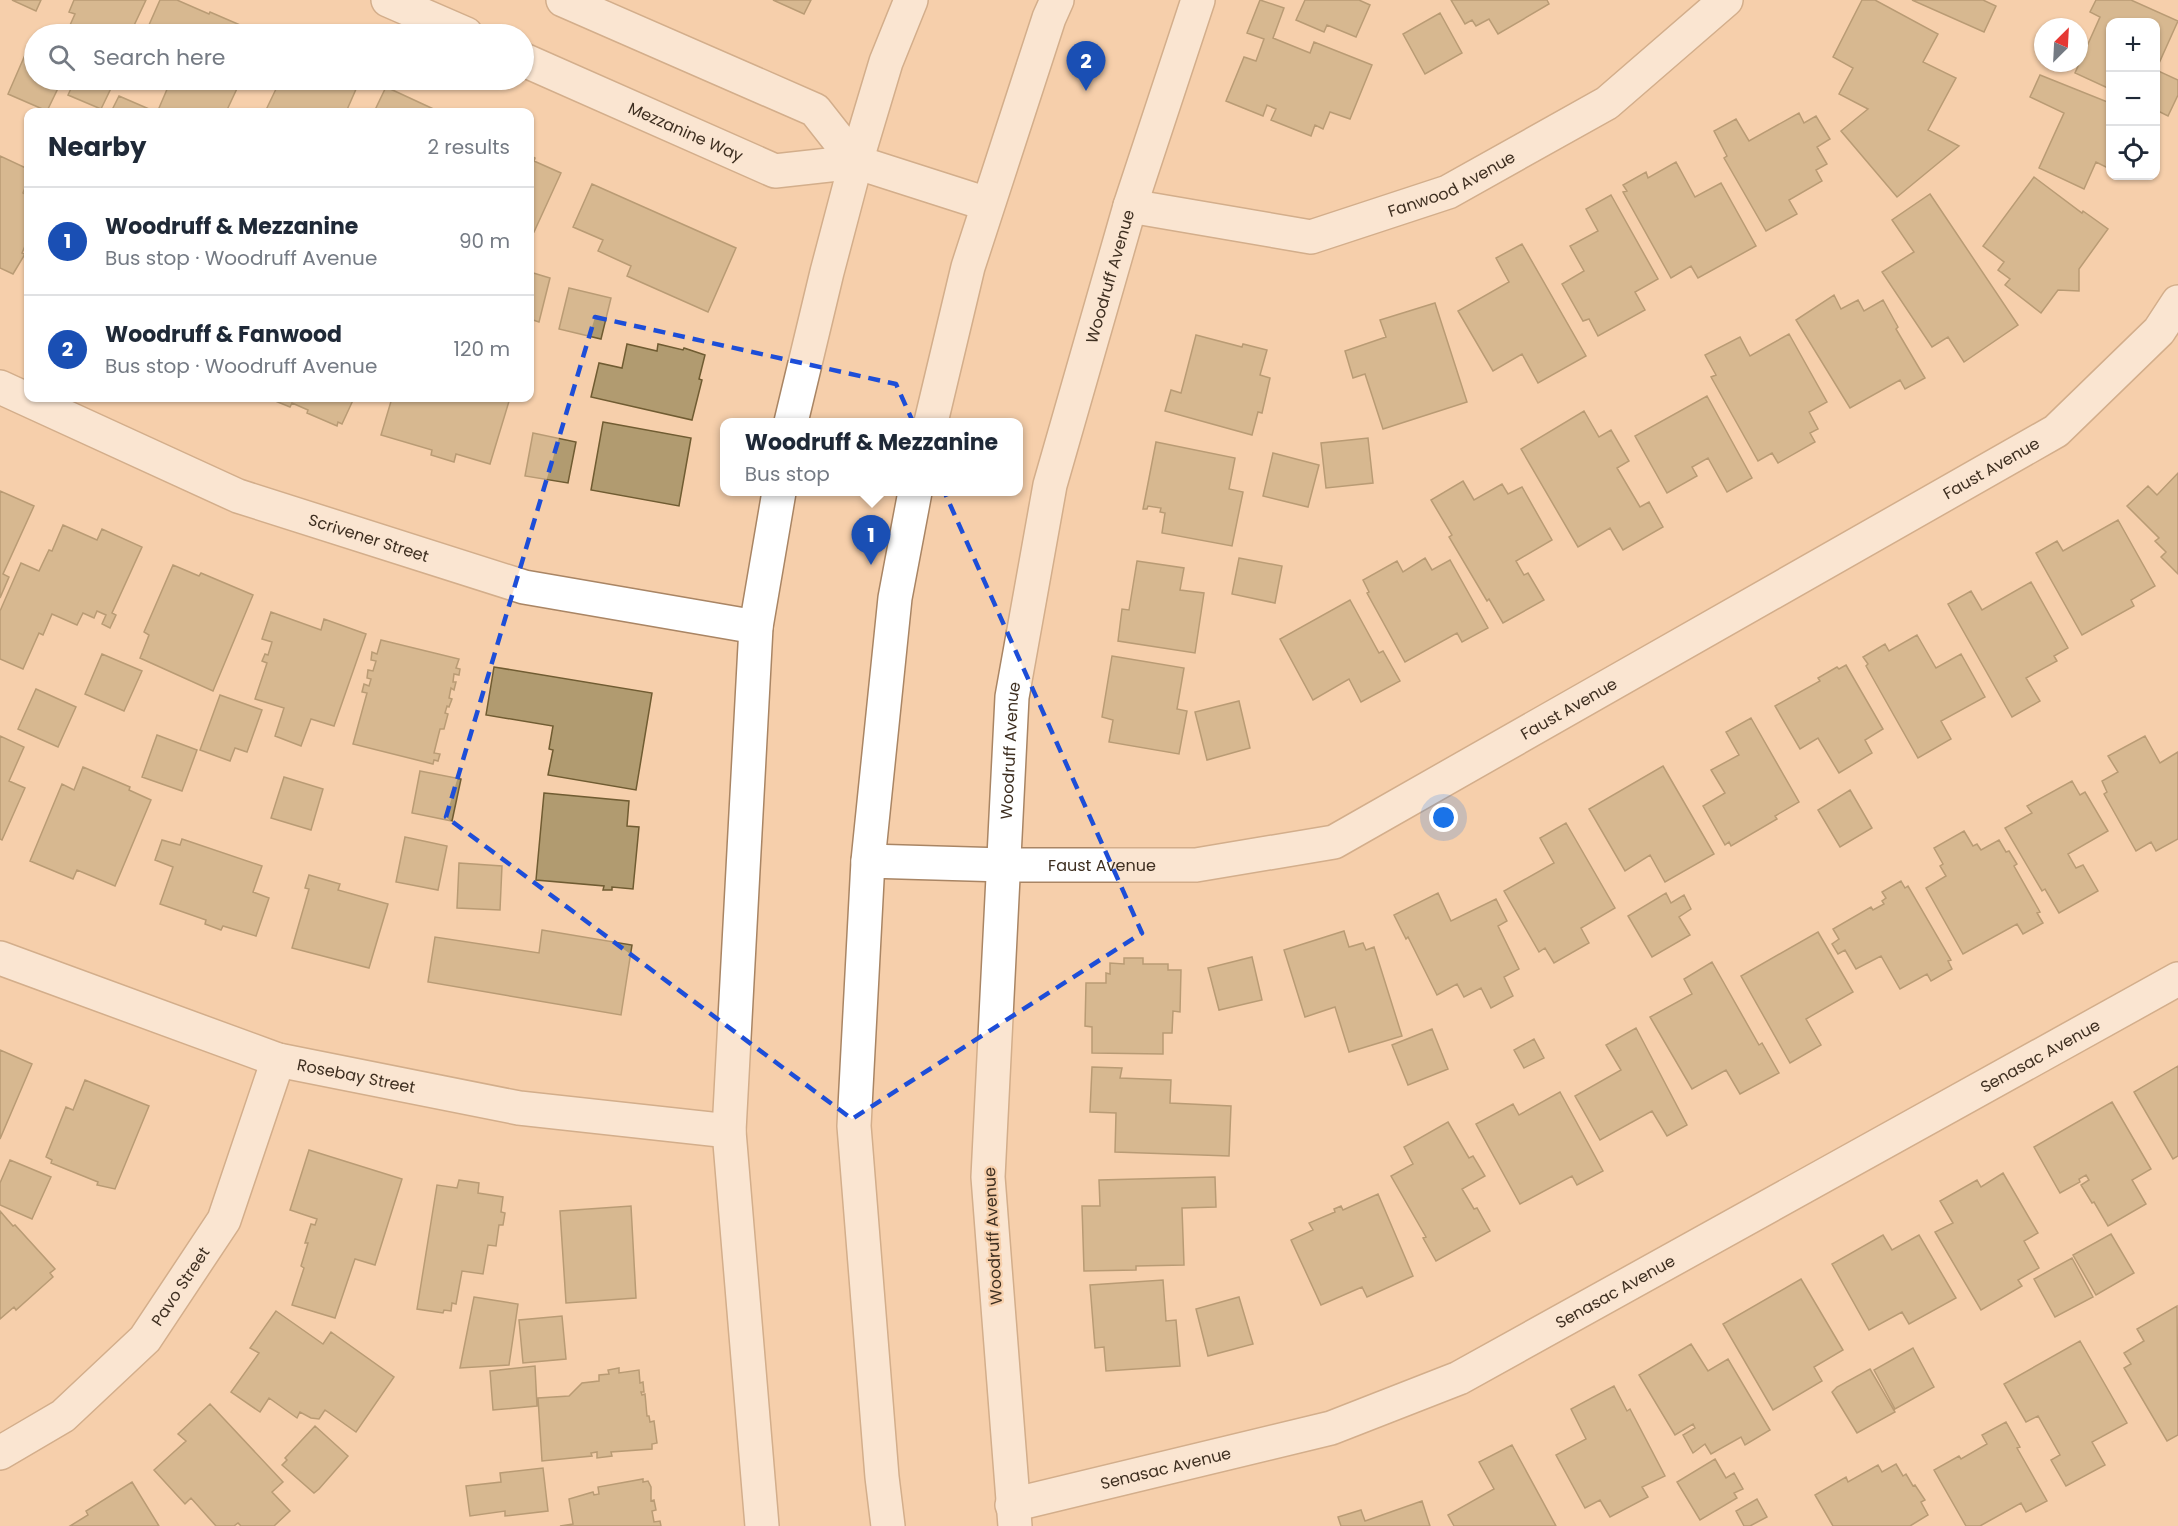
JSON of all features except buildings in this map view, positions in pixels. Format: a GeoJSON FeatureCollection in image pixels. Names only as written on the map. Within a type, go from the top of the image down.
{"type":"FeatureCollection","features":[{"type":"Feature","properties":{"kind":"street"},"geometry":{"type":"LineString","coordinates":[[388,0],[443,24]]}},
{"type":"Feature","properties":{"kind":"street"},"geometry":{"type":"LineString","coordinates":[[563,0],[815,110],[856,162]]}},
{"type":"Feature","properties":{"kind":"street"},"geometry":{"type":"LineString","coordinates":[[792,418],[826,272],[856,162],[886,62],[911,0]]}},
{"type":"Feature","properties":{"kind":"street"},"geometry":{"type":"LineString","coordinates":[[932,418],[968,267],[1049,18],[1057,0]]}},
{"type":"Feature","properties":{"kind":"street","name":"Woodruff Avenue"},"geometry":{"type":"LineString","coordinates":[[1014,1515],[988,1178],[1012,697],[1050,485],[1130,206],[1198,0]]}},
{"type":"Feature","properties":{"kind":"street","name":"Fanwood Avenue"},"geometry":{"type":"LineString","coordinates":[[1130,206],[1311,237],[1448,192],[1607,102],[1726,0]]}},
{"type":"Feature","properties":{"kind":"street","name":"Mezzanine Way"},"geometry":{"type":"LineString","coordinates":[[534,64],[775,171],[856,162],[987,204]]}},
{"type":"Feature","properties":{"kind":"street","name":"Faust Avenue"},"geometry":{"type":"LineString","coordinates":[[867,861],[1004,865],[1196,865],[1334,842],[2056,430],[2159,331],[2178,302]]}},
{"type":"Feature","properties":{"kind":"street","name":"Scrivener Street"},"geometry":{"type":"LineString","coordinates":[[0,387],[24,398]]}},
{"type":"Feature","properties":{"kind":"street","name":"Scrivener Street"},"geometry":{"type":"LineString","coordinates":[[33,402],[238,496],[524,587],[756,627]]}},
{"type":"Feature","properties":{"kind":"street"},"geometry":{"type":"LineString","coordinates":[[762,1526],[729,1131],[756,627],[778,496]]}},
{"type":"Feature","properties":{"kind":"street"},"geometry":{"type":"LineString","coordinates":[[888,1526],[882,1478],[854,1126],[867,861],[895,598],[914,496]]}},
{"type":"Feature","properties":{"kind":"street","name":"Rosebay Street"},"geometry":{"type":"LineString","coordinates":[[0,958],[278,1060],[519,1108],[729,1131]]}},
{"type":"Feature","properties":{"kind":"street","name":"Senasac Avenue"},"geometry":{"type":"LineString","coordinates":[[1014,1515],[1331,1428],[1460,1378],[2178,979]]}},
{"type":"Feature","properties":{"kind":"street","name":"Pavo Street"},"geometry":{"type":"LineString","coordinates":[[0,1453],[63,1416],[145,1339],[224,1220],[278,1060]]}},
{"type":"Feature","properties":{"kind":"highlighted area"},"geometry":{"type":"Polygon","coordinates":[[[595,317],[896,384],[1142,933],[852,1119],[446,817],[595,317]]]}},
{"type":"Feature","properties":{"kind":"place","name":"Woodruff & Fanwood"},"geometry":{"type":"Point","coordinates":[1086,91]}},
{"type":"Feature","properties":{"kind":"place","name":"Woodruff & Mezzanine"},"geometry":{"type":"Point","coordinates":[871,565]}}]}
